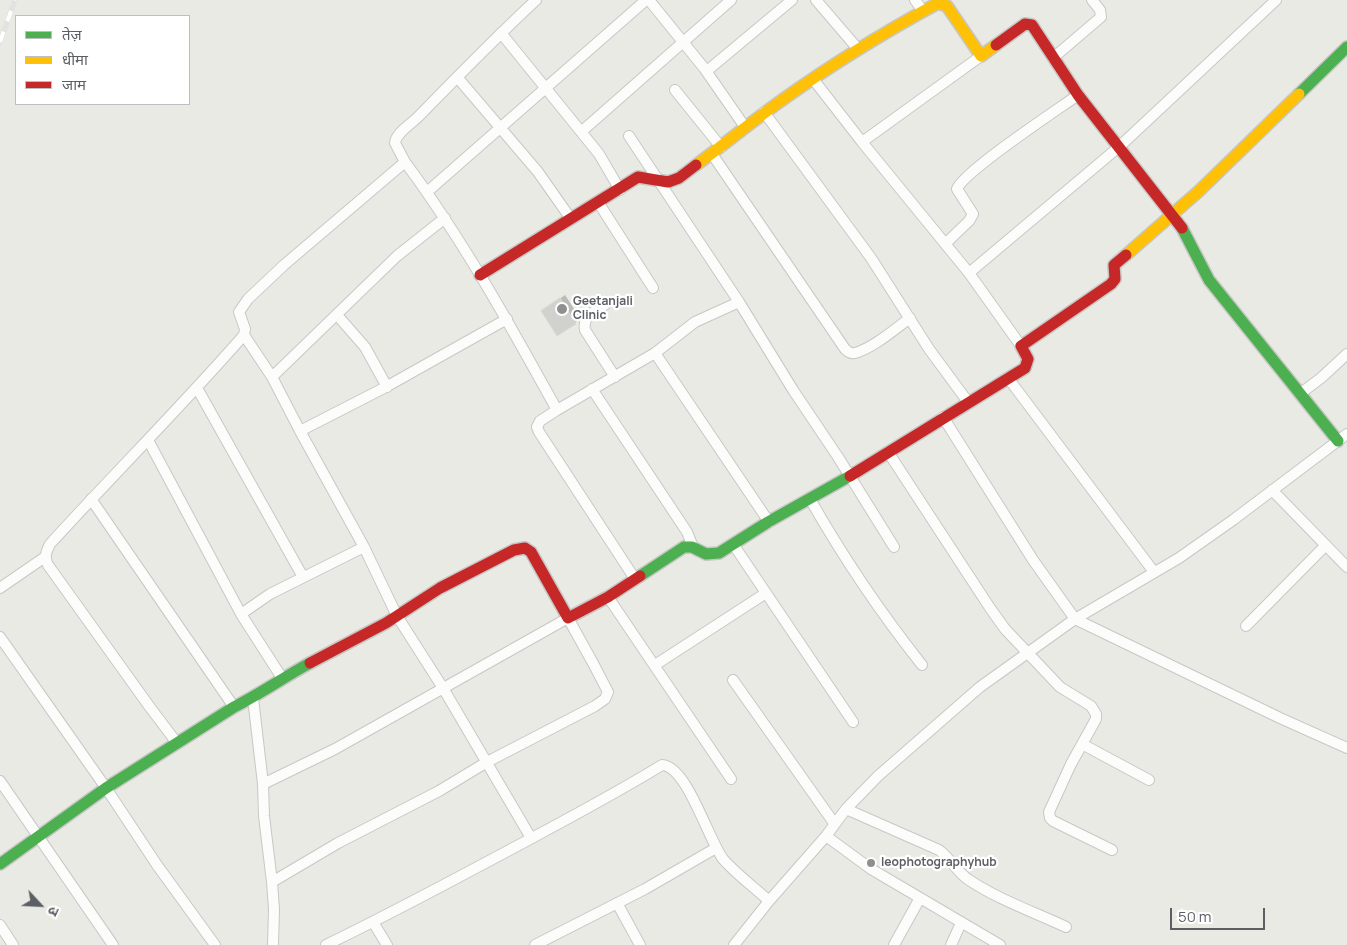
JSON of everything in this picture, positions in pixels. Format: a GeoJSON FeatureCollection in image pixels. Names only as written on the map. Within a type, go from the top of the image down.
{"type":"FeatureCollection","features":[{"type":"Feature","properties":{"kind":"street"},"geometry":{"type":"LineString","coordinates":[[536,0],[396,138],[395,143],[405,162],[445,218],[507,319],[557,410]]}},
{"type":"Feature","properties":{"kind":"street"},"geometry":{"type":"LineString","coordinates":[[427,192],[647,0],[704,68],[745,127]]}},
{"type":"Feature","properties":{"kind":"street"},"geometry":{"type":"LineString","coordinates":[[582,132],[731,0]]}},
{"type":"Feature","properties":{"kind":"street"},"geometry":{"type":"LineString","coordinates":[[704,68],[710,69],[792,0]]}},
{"type":"Feature","properties":{"kind":"street"},"geometry":{"type":"LineString","coordinates":[[816,0],[858,49]]}},
{"type":"Feature","properties":{"kind":"street"},"geometry":{"type":"LineString","coordinates":[[914,0],[923,11]]}},
{"type":"Feature","properties":{"kind":"street"},"geometry":{"type":"LineString","coordinates":[[1053,58],[1101,17],[1100,10],[1092,0]]}},
{"type":"Feature","properties":{"kind":"street"},"geometry":{"type":"LineString","coordinates":[[968,273],[1120,146],[1276,0]]}},
{"type":"Feature","properties":{"kind":"street"},"geometry":{"type":"LineString","coordinates":[[480,275],[620,190],[638,177],[644,177],[660,183],[674,180],[764,112],[858,49],[938,3],[951,3],[982,56]]}},
{"type":"Feature","properties":{"kind":"street"},"geometry":{"type":"LineString","coordinates":[[734,945],[769,901],[826,836],[834,823],[878,776],[980,686],[1075,619],[1179,558],[1343,438],[1301,393],[1209,280],[1184,232],[1172,214],[1078,95],[1032,25],[1025,24],[862,142]]}},
{"type":"Feature","properties":{"kind":"street"},"geometry":{"type":"LineString","coordinates":[[501,33],[599,154],[620,190]]}},
{"type":"Feature","properties":{"kind":"street"},"geometry":{"type":"LineString","coordinates":[[1021,346],[1111,284],[1115,279],[1114,265],[1199,191],[1347,47]]}},
{"type":"Feature","properties":{"kind":"street"},"geometry":{"type":"LineString","coordinates":[[457,77],[538,172],[571,219]]}},
{"type":"Feature","properties":{"kind":"street"},"geometry":{"type":"LineString","coordinates":[[263,784],[335,749],[608,597],[684,547],[689,545],[700,553],[712,555],[719,553],[1024,368],[1028,362],[1021,346],[968,273],[862,142],[814,79]]}},
{"type":"Feature","properties":{"kind":"street"},"geometry":{"type":"LineString","coordinates":[[675,90],[845,349],[855,353],[875,343],[910,318]]}},
{"type":"Feature","properties":{"kind":"street"},"geometry":{"type":"LineString","coordinates":[[945,244],[969,221],[973,214],[957,189],[963,179],[1078,95]]}},
{"type":"Feature","properties":{"kind":"street"},"geometry":{"type":"LineString","coordinates":[[764,112],[871,258],[929,349],[968,402]]}},
{"type":"Feature","properties":{"kind":"street"},"geometry":{"type":"LineString","coordinates":[[629,136],[739,302],[894,547]]}},
{"type":"Feature","properties":{"kind":"street"},"geometry":{"type":"LineString","coordinates":[[0,588],[45,557],[50,544],[197,388],[244,335],[245,329],[239,312],[248,300],[284,265],[405,162]]}},
{"type":"Feature","properties":{"kind":"street"},"geometry":{"type":"LineString","coordinates":[[598,202],[653,288]]}},
{"type":"Feature","properties":{"kind":"street"},"geometry":{"type":"LineString","coordinates":[[272,377],[397,256],[445,218]]}},
{"type":"Feature","properties":{"kind":"street"},"geometry":{"type":"LineString","coordinates":[[635,579],[537,427],[540,421],[557,410],[655,353],[695,322],[739,302]]}},
{"type":"Feature","properties":{"kind":"street"},"geometry":{"type":"LineString","coordinates":[[606,304],[590,314],[585,319],[584,324],[585,330],[615,377]]}},
{"type":"Feature","properties":{"kind":"street"},"geometry":{"type":"LineString","coordinates":[[336,315],[365,347],[387,387]]}},
{"type":"Feature","properties":{"kind":"street"},"geometry":{"type":"LineString","coordinates":[[300,430],[387,387],[507,319]]}},
{"type":"Feature","properties":{"kind":"street"},"geometry":{"type":"LineString","coordinates":[[244,335],[272,377],[364,547],[397,616],[443,688],[531,838]]}},
{"type":"Feature","properties":{"kind":"street"},"geometry":{"type":"LineString","coordinates":[[655,353],[769,522]]}},
{"type":"Feature","properties":{"kind":"street"},"geometry":{"type":"LineString","coordinates":[[1301,393],[1347,354]]}},
{"type":"Feature","properties":{"kind":"street"},"geometry":{"type":"LineString","coordinates":[[1008,378],[1154,572]]}},
{"type":"Feature","properties":{"kind":"street"},"geometry":{"type":"LineString","coordinates":[[197,388],[303,578]]}},
{"type":"Feature","properties":{"kind":"street"},"geometry":{"type":"LineString","coordinates":[[592,389],[687,532],[693,547]]}},
{"type":"Feature","properties":{"kind":"street"},"geometry":{"type":"LineString","coordinates":[[943,417],[1033,560],[1075,619],[1280,718],[1347,748]]}},
{"type":"Feature","properties":{"kind":"street"},"geometry":{"type":"LineString","coordinates":[[148,440],[241,614],[282,678]]}},
{"type":"Feature","properties":{"kind":"street"},"geometry":{"type":"LineString","coordinates":[[888,452],[1005,629],[1029,652],[1060,687],[1091,706],[1094,710],[1096,719],[1050,807],[1050,818],[1112,850]]}},
{"type":"Feature","properties":{"kind":"street"},"geometry":{"type":"LineString","coordinates":[[1272,490],[1347,567]]}},
{"type":"Feature","properties":{"kind":"street"},"geometry":{"type":"LineString","coordinates":[[91,499],[234,707]]}},
{"type":"Feature","properties":{"kind":"street"},"geometry":{"type":"LineString","coordinates":[[810,499],[836,545],[866,590],[922,665]]}},
{"type":"Feature","properties":{"kind":"street"},"geometry":{"type":"LineString","coordinates":[[733,544],[853,722]]}},
{"type":"Feature","properties":{"kind":"street"},"geometry":{"type":"LineString","coordinates":[[1246,626],[1326,545]]}},
{"type":"Feature","properties":{"kind":"street"},"geometry":{"type":"LineString","coordinates":[[241,614],[270,594],[364,547]]}},
{"type":"Feature","properties":{"kind":"street"},"geometry":{"type":"LineString","coordinates":[[0,864],[106,788],[234,707],[253,698],[282,678],[397,616],[440,588],[514,550],[525,548],[531,552],[605,685],[607,696],[595,706],[487,762],[439,791],[338,843],[272,882]]}},
{"type":"Feature","properties":{"kind":"street"},"geometry":{"type":"LineString","coordinates":[[45,557],[48,565],[99,637],[177,743]]}},
{"type":"Feature","properties":{"kind":"street"},"geometry":{"type":"LineString","coordinates":[[655,665],[766,593]]}},
{"type":"Feature","properties":{"kind":"street"},"geometry":{"type":"LineString","coordinates":[[608,597],[731,779]]}},
{"type":"Feature","properties":{"kind":"street"},"geometry":{"type":"LineString","coordinates":[[0,637],[106,788],[157,865],[216,945]]}},
{"type":"Feature","properties":{"kind":"street"},"geometry":{"type":"LineString","coordinates":[[733,680],[834,823]]}},
{"type":"Feature","properties":{"kind":"street"},"geometry":{"type":"LineString","coordinates":[[253,698],[272,882],[274,909],[273,945]]}},
{"type":"Feature","properties":{"kind":"street"},"geometry":{"type":"LineString","coordinates":[[1082,744],[1149,780]]}},
{"type":"Feature","properties":{"kind":"street"},"geometry":{"type":"LineString","coordinates":[[326,945],[623,789],[662,765],[677,772],[694,801],[716,848],[724,859],[769,901]]}},
{"type":"Feature","properties":{"kind":"street"},"geometry":{"type":"LineString","coordinates":[[0,781],[4,795],[39,837],[113,945]]}},
{"type":"Feature","properties":{"kind":"street"},"geometry":{"type":"LineString","coordinates":[[846,810],[940,850],[960,873],[980,887],[1066,927]]}},
{"type":"Feature","properties":{"kind":"street"},"geometry":{"type":"LineString","coordinates":[[826,836],[871,868],[1000,945]]}},
{"type":"Feature","properties":{"kind":"street"},"geometry":{"type":"LineString","coordinates":[[535,945],[617,903],[716,848]]}},
{"type":"Feature","properties":{"kind":"street"},"geometry":{"type":"LineString","coordinates":[[894,945],[920,898]]}},
{"type":"Feature","properties":{"kind":"street"},"geometry":{"type":"LineString","coordinates":[[617,903],[640,945]]}},
{"type":"Feature","properties":{"kind":"street"},"geometry":{"type":"LineString","coordinates":[[373,922],[387,945]]}},
{"type":"Feature","properties":{"kind":"street"},"geometry":{"type":"LineString","coordinates":[[951,945],[961,923]]}},
{"type":"Feature","properties":{"kind":"street"},"geometry":{"type":"LineString","coordinates":[[0,925],[13,945]]}},
{"type":"Feature","properties":{"kind":"building"},"geometry":{"type":"Polygon","coordinates":[[[560,298],[576,324],[557,336],[541,311],[560,298]]]}},
{"type":"Feature","properties":{"kind":"railway"},"geometry":{"type":"LineString","coordinates":[[0,42],[15,0]]}},
{"type":"Feature","properties":{"kind":"traffic: fast"},"geometry":{"type":"LineString","coordinates":[[1299,94],[1347,47]]}},
{"type":"Feature","properties":{"kind":"traffic: fast"},"geometry":{"type":"LineString","coordinates":[[1182,228],[1209,280],[1338,441]]}},
{"type":"Feature","properties":{"kind":"traffic: fast"},"geometry":{"type":"LineString","coordinates":[[640,576],[684,547],[692,547],[706,554],[719,553],[768,522],[850,476]]}},
{"type":"Feature","properties":{"kind":"traffic: fast"},"geometry":{"type":"LineString","coordinates":[[0,864],[106,788],[234,707],[310,663]]}},
{"type":"Feature","properties":{"kind":"traffic: slow"},"geometry":{"type":"LineString","coordinates":[[696,165],[822,72],[938,3],[947,6],[981,56],[996,45]]}},
{"type":"Feature","properties":{"kind":"traffic: slow"},"geometry":{"type":"LineString","coordinates":[[1126,255],[1199,191],[1299,94]]}},
{"type":"Feature","properties":{"kind":"traffic: jam"},"geometry":{"type":"LineString","coordinates":[[996,45],[1025,24],[1032,25],[1078,95],[1182,228]]}},
{"type":"Feature","properties":{"kind":"traffic: jam"},"geometry":{"type":"LineString","coordinates":[[480,275],[638,177],[668,182],[679,178],[696,165]]}},
{"type":"Feature","properties":{"kind":"traffic: jam"},"geometry":{"type":"LineString","coordinates":[[850,476],[1025,368],[1028,359],[1021,346],[1111,284],[1115,279],[1114,265],[1126,255]]}},
{"type":"Feature","properties":{"kind":"traffic: jam"},"geometry":{"type":"LineString","coordinates":[[310,663],[386,623],[440,588],[514,550],[525,548],[531,552],[568,618],[608,597],[640,576]]}},
{"type":"Feature","properties":{"kind":"place","name":"Geetanjali Clinic"},"geometry":{"type":"Point","coordinates":[562,309]}},
{"type":"Feature","properties":{"kind":"place","name":"leophotographyhub"},"geometry":{"type":"Point","coordinates":[871,863]}}]}
